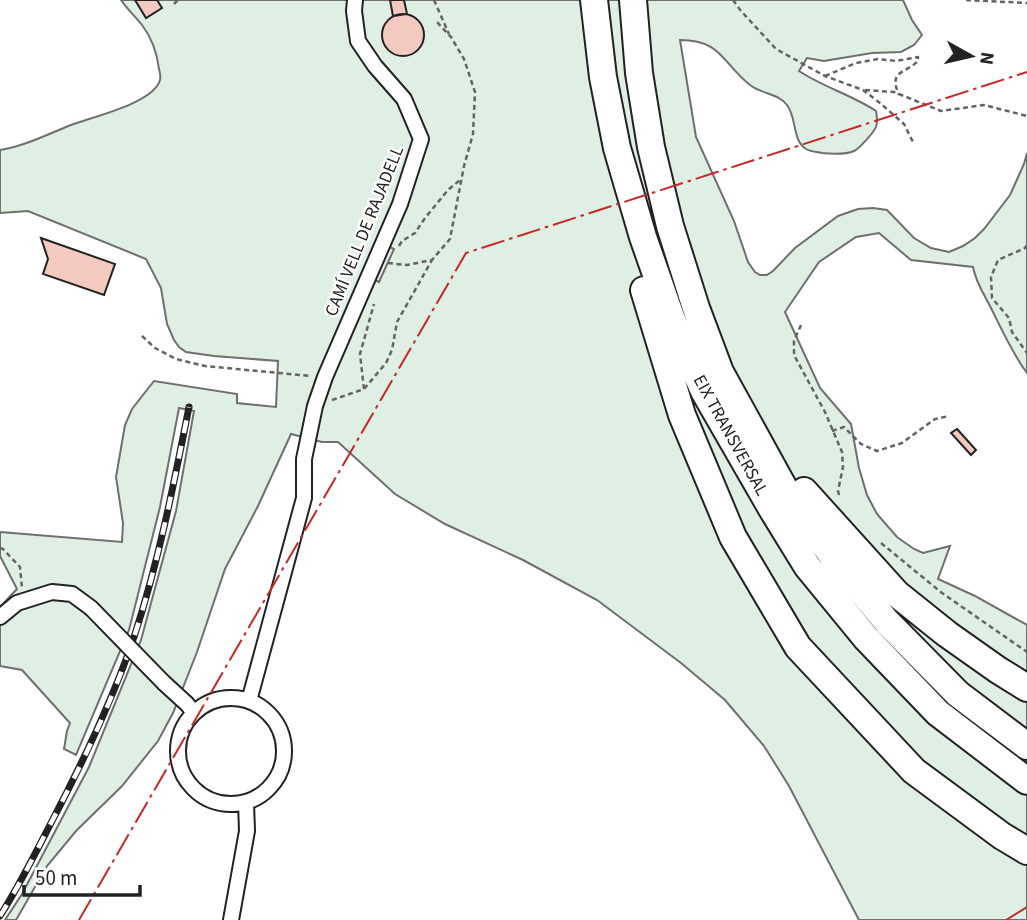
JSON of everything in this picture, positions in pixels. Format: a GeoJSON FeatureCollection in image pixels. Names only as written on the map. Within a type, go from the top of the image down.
{"type":"FeatureCollection","features":[{"type":"Feature","properties":{"kind":"highway","name":"EIX TRANSVERSAL"},"geometry":{"type":"LineString","coordinates":[[594,0],[603,77],[617,148],[643,237],[671,317],[704,391],[807,566],[866,638],[938,712],[1027,781]]}},
{"type":"Feature","properties":{"kind":"highway","name":"EIX TRANSVERSAL"},"geometry":{"type":"LineString","coordinates":[[633,0],[639,73],[651,147],[670,226],[719,372],[784,488],[836,561],[887,622],[958,694],[1027,746]]}},
{"type":"Feature","properties":{"kind":"highway"},"geometry":{"type":"LineString","coordinates":[[617,148],[624,220],[678,402],[733,537],[798,647],[914,771],[1002,836],[1027,851]]}},
{"type":"Feature","properties":{"kind":"highway"},"geometry":{"type":"LineString","coordinates":[[719,372],[779,462],[897,594],[957,641],[1027,688]]}},
{"type":"Feature","properties":{"kind":"street","name":"CAMÍ VELL DE RAJADELL"},"geometry":{"type":"LineString","coordinates":[[249,701],[304,498],[304,459],[315,406],[400,204],[421,139],[404,99],[375,66],[358,41],[355,0]]}},
{"type":"Feature","properties":{"kind":"street"},"geometry":{"type":"LineString","coordinates":[[0,617],[17,603],[52,592],[72,594],[91,608],[194,713]]}},
{"type":"Feature","properties":{"kind":"street"},"geometry":{"type":"LineString","coordinates":[[220,699],[249,701],[275,720],[282,734],[285,750],[283,764],[274,783],[259,797],[234,805],[209,800],[198,794],[188,783],[181,769],[179,739],[194,713],[206,704],[220,699]]}},
{"type":"Feature","properties":{"kind":"street"},"geometry":{"type":"LineString","coordinates":[[231,920],[247,831],[246,803]]}},
{"type":"Feature","properties":{"kind":"path"},"geometry":{"type":"LineString","coordinates":[[174,4],[178,0]]}},
{"type":"Feature","properties":{"kind":"path"},"geometry":{"type":"LineString","coordinates":[[315,406],[364,389],[386,363],[392,349],[397,322],[432,260],[450,239],[473,134],[475,92],[464,59],[434,0]]}},
{"type":"Feature","properties":{"kind":"path"},"geometry":{"type":"LineString","coordinates":[[733,0],[776,49],[825,76],[863,90],[894,92],[942,111],[984,105],[1027,116]]}},
{"type":"Feature","properties":{"kind":"path"},"geometry":{"type":"LineString","coordinates":[[968,0],[1027,2]]}},
{"type":"Feature","properties":{"kind":"path"},"geometry":{"type":"LineString","coordinates":[[435,20],[451,37]]}},
{"type":"Feature","properties":{"kind":"path"},"geometry":{"type":"LineString","coordinates":[[825,76],[856,62],[878,59],[896,61],[918,57],[914,66],[904,69],[897,76],[895,84],[899,94]]}},
{"type":"Feature","properties":{"kind":"path"},"geometry":{"type":"LineString","coordinates":[[863,90],[904,124],[913,142]]}},
{"type":"Feature","properties":{"kind":"path"},"geometry":{"type":"LineString","coordinates":[[396,252],[402,241],[415,233],[448,190],[462,178]]}},
{"type":"Feature","properties":{"kind":"path"},"geometry":{"type":"LineString","coordinates":[[1027,245],[998,260],[991,277],[992,298],[1009,317],[1012,332],[1027,353]]}},
{"type":"Feature","properties":{"kind":"path"},"geometry":{"type":"LineString","coordinates":[[375,262],[407,264],[432,260]]}},
{"type":"Feature","properties":{"kind":"path"},"geometry":{"type":"LineString","coordinates":[[364,389],[360,354],[377,296]]}},
{"type":"Feature","properties":{"kind":"path"},"geometry":{"type":"LineString","coordinates":[[801,325],[793,341],[794,355],[825,412],[842,452],[843,467],[838,491],[842,507]]}},
{"type":"Feature","properties":{"kind":"path"},"geometry":{"type":"LineString","coordinates":[[142,337],[155,348],[176,359],[205,366],[325,377]]}},
{"type":"Feature","properties":{"kind":"path"},"geometry":{"type":"LineString","coordinates":[[832,431],[844,427],[861,443],[877,451],[902,443],[935,419],[949,416]]}},
{"type":"Feature","properties":{"kind":"path"},"geometry":{"type":"LineString","coordinates":[[876,538],[942,593],[1027,652]]}},
{"type":"Feature","properties":{"kind":"path"},"geometry":{"type":"LineString","coordinates":[[0,548],[20,567],[24,601]]}},
{"type":"Feature","properties":{"kind":"green space"},"geometry":{"type":"Polygon","coordinates":[[[121,0],[903,0],[922,35],[914,45],[901,52],[872,53],[824,61],[807,58],[799,71],[876,111],[875,129],[859,147],[847,153],[822,153],[806,149],[799,140],[790,110],[783,101],[750,85],[713,48],[694,41],[680,40],[696,137],[734,221],[748,262],[760,275],[773,271],[795,248],[838,216],[858,209],[887,210],[914,238],[931,248],[949,252],[963,246],[984,229],[1010,195],[1027,153],[1027,373],[1003,333],[973,267],[911,260],[879,233],[856,237],[819,262],[785,312],[820,388],[851,424],[859,468],[867,495],[877,514],[897,537],[923,553],[950,546],[938,579],[1027,625],[1027,920],[859,920],[789,786],[764,746],[725,700],[597,600],[523,560],[445,524],[395,494],[338,442],[322,442],[291,434],[225,569],[197,652],[173,713],[158,741],[122,786],[76,831],[47,866],[16,920],[5,920],[22,894],[89,767],[141,640],[176,511],[194,411],[179,408],[160,507],[129,630],[76,755],[64,749],[70,723],[22,670],[0,666],[0,607],[17,589],[0,556],[0,532],[122,542],[123,523],[116,477],[125,425],[132,409],[154,381],[237,394],[237,403],[276,407],[278,361],[214,356],[186,352],[179,347],[167,324],[161,288],[146,259],[28,211],[0,213],[0,150],[27,143],[135,102],[147,96],[160,80],[157,57],[151,40],[121,0]]]}},
{"type":"Feature","properties":{"kind":"shaded area"},"geometry":{"type":"Polygon","coordinates":[[[377,241],[394,249],[379,282],[362,273],[377,241]]]}},
{"type":"Feature","properties":{"kind":"building"},"geometry":{"type":"Polygon","coordinates":[[[135,0],[157,0],[162,8],[146,18],[135,0]]]}},
{"type":"Feature","properties":{"kind":"building"},"geometry":{"type":"Polygon","coordinates":[[[390,0],[404,0],[407,14],[393,16],[390,0]]]}},
{"type":"Feature","properties":{"kind":"building"},"geometry":{"type":"Polygon","coordinates":[[[403,14],[418,20],[424,35],[418,50],[403,56],[388,50],[382,35],[388,20],[403,14]]]}},
{"type":"Feature","properties":{"kind":"building"},"geometry":{"type":"Polygon","coordinates":[[[41,238],[115,264],[104,295],[43,274],[48,259],[41,238]]]}},
{"type":"Feature","properties":{"kind":"building"},"geometry":{"type":"Polygon","coordinates":[[[957,429],[976,450],[971,455],[951,433],[957,429]]]}},
{"type":"Feature","properties":{"kind":"railway"},"geometry":{"type":"LineString","coordinates":[[0,916],[75,777],[126,659],[159,550],[189,407]]}},
{"type":"Feature","properties":{"kind":"power"},"geometry":{"type":"LineString","coordinates":[[79,920],[466,253],[1027,72]]}},
{"type":"Feature","properties":{"kind":"power"},"geometry":{"type":"LineString","coordinates":[[1006,920],[1027,907]]}}]}
